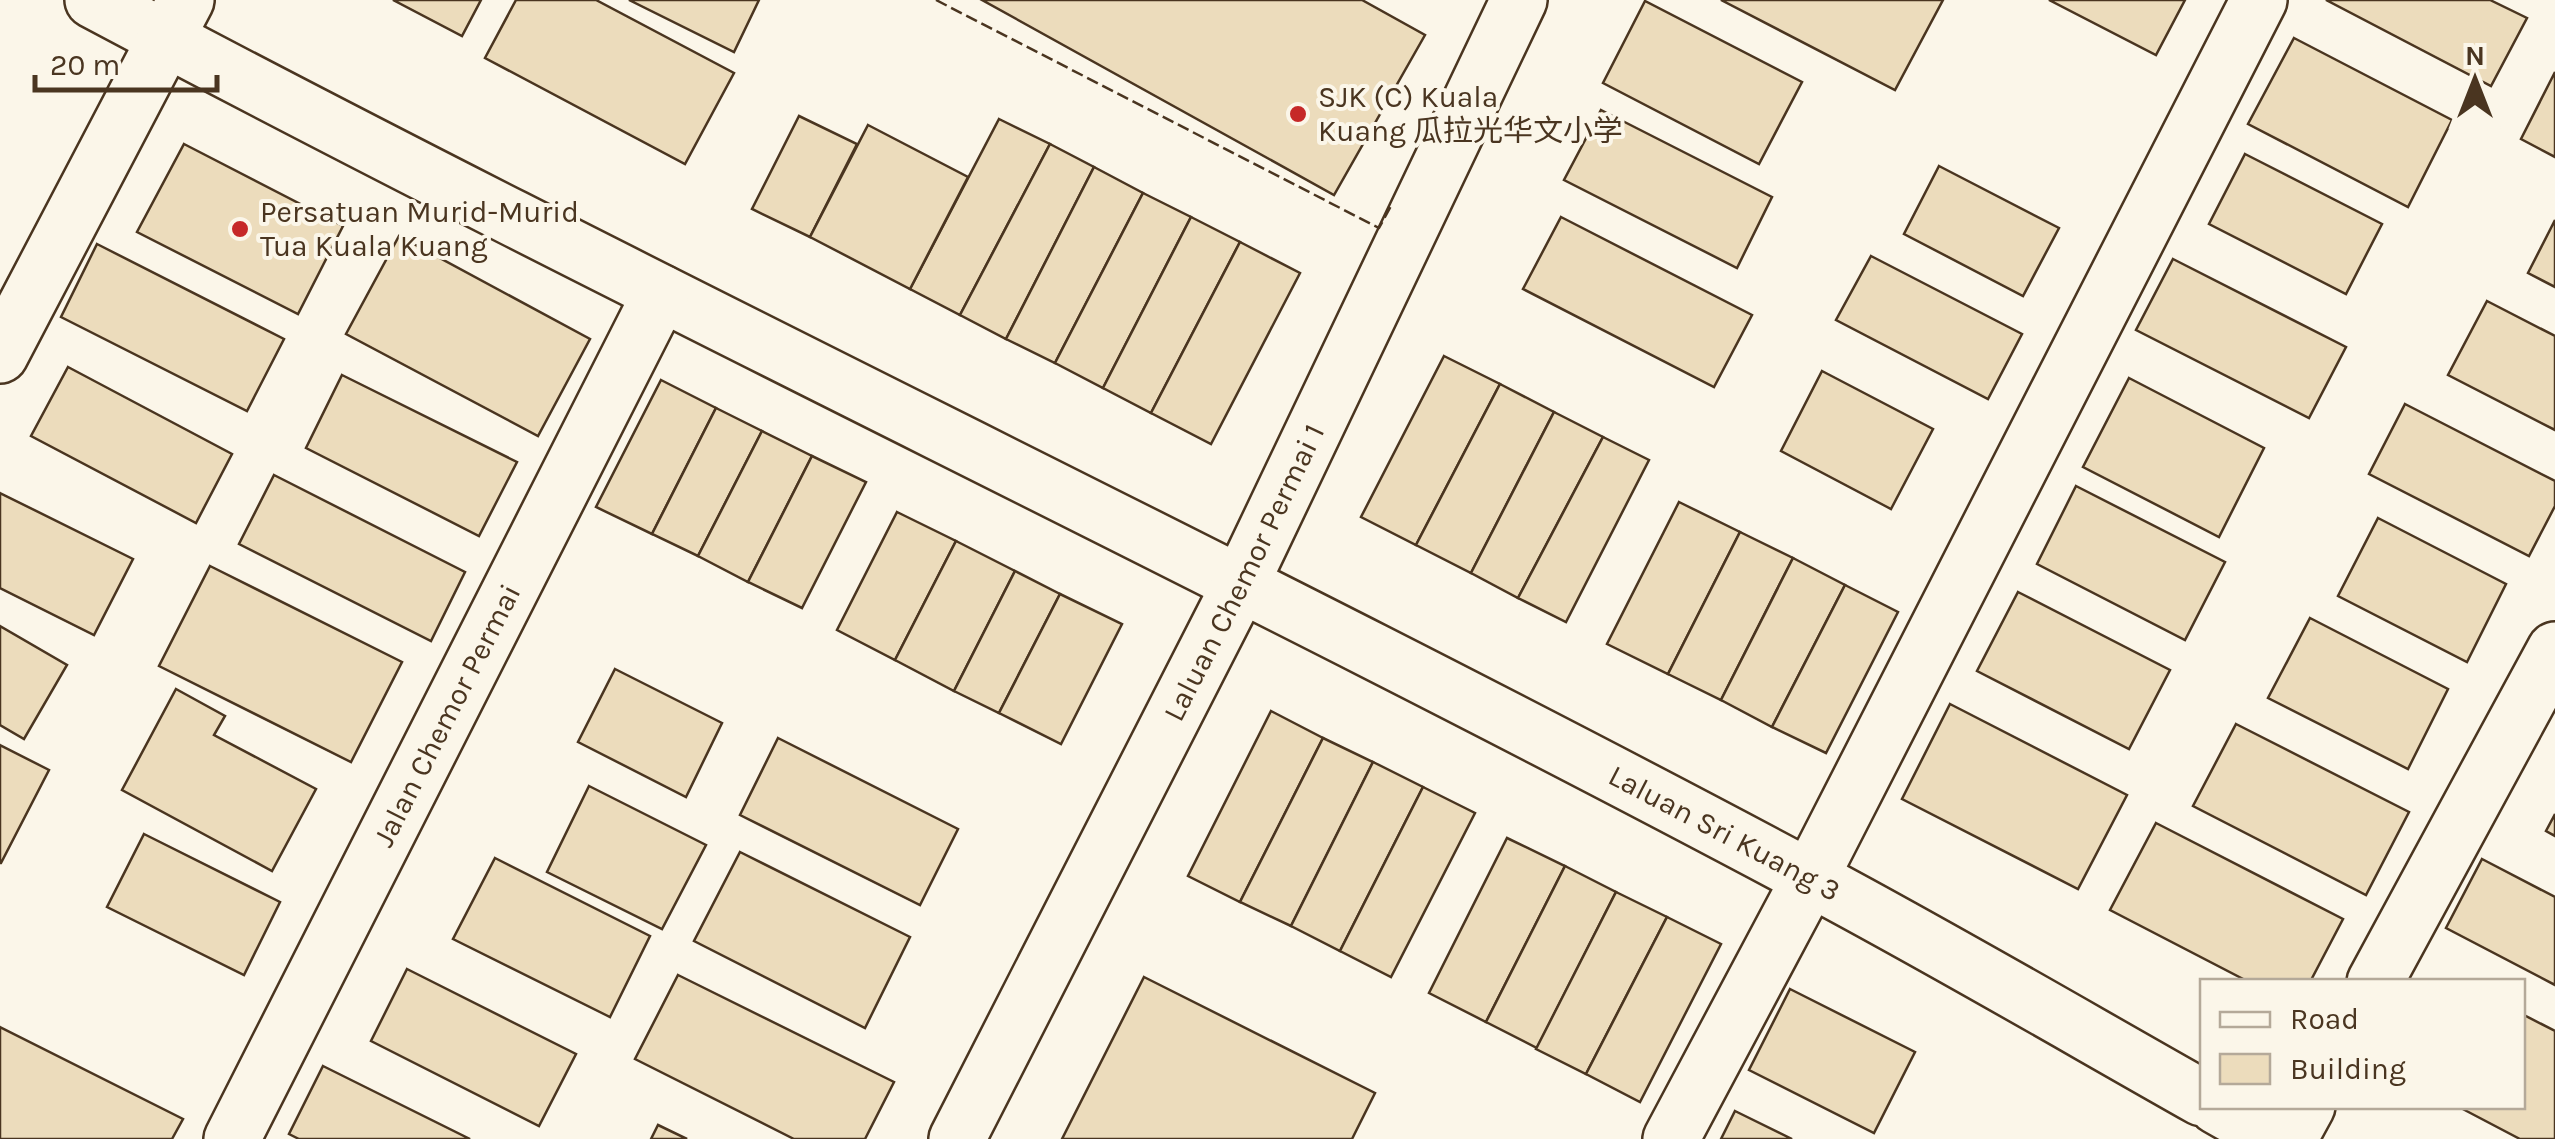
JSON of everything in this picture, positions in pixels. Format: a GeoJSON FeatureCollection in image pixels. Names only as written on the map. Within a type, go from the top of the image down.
{"type":"FeatureCollection","features":[{"type":"Feature","properties":{"kind":"street","name":"Laluan Sri Kuang 3"},"geometry":{"type":"LineString","coordinates":[[92,0],[176,19],[662,293],[1241,583],[1810,878],[2200,1097]]}},
{"type":"Feature","properties":{"kind":"street","name":"Laluan Chemor Permai 1"},"geometry":{"type":"LineString","coordinates":[[957,1139],[1241,583],[1519,0]]}},
{"type":"Feature","properties":{"kind":"street"},"geometry":{"type":"LineString","coordinates":[[1671,1139],[1810,878],[2259,0]]}},
{"type":"Feature","properties":{"kind":"street"},"geometry":{"type":"LineString","coordinates":[[0,355],[176,19]]}},
{"type":"Feature","properties":{"kind":"street","name":"Jalan Chemor Permai"},"geometry":{"type":"LineString","coordinates":[[232,1139],[662,293]]}},
{"type":"Feature","properties":{"kind":"street"},"geometry":{"type":"LineString","coordinates":[[2376,979],[2555,650]]}},
{"type":"Feature","properties":{"kind":"street"},"geometry":{"type":"LineString","coordinates":[[2222,1109],[2275,1139]]}},
{"type":"Feature","properties":{"kind":"street"},"geometry":{"type":"LineString","coordinates":[[2289,1139],[2305,1109]]}},
{"type":"Feature","properties":{"kind":"building"},"geometry":{"type":"Polygon","coordinates":[[[393,0],[481,0],[462,36],[393,0]]]}},
{"type":"Feature","properties":{"kind":"building"},"geometry":{"type":"Polygon","coordinates":[[[516,0],[596,0],[734,73],[685,164],[485,58],[516,0]]]}},
{"type":"Feature","properties":{"kind":"building"},"geometry":{"type":"Polygon","coordinates":[[[629,0],[759,0],[734,52],[629,0]]]}},
{"type":"Feature","properties":{"kind":"building","name":"SJK (C) Kuala Kuang 瓜拉光华文小学"},"geometry":{"type":"Polygon","coordinates":[[[982,0],[1362,0],[1425,35],[1334,195],[982,0]]]}},
{"type":"Feature","properties":{"kind":"building"},"geometry":{"type":"Polygon","coordinates":[[[1721,0],[1943,0],[1895,90],[1721,0]]]}},
{"type":"Feature","properties":{"kind":"building"},"geometry":{"type":"Polygon","coordinates":[[[2049,0],[2185,0],[2156,55],[2049,0]]]}},
{"type":"Feature","properties":{"kind":"building"},"geometry":{"type":"Polygon","coordinates":[[[2326,0],[2490,0],[2527,18],[2491,86],[2326,0]]]}},
{"type":"Feature","properties":{"kind":"building"},"geometry":{"type":"Polygon","coordinates":[[[1645,1],[1802,82],[1759,164],[1603,83],[1645,1]]]}},
{"type":"Feature","properties":{"kind":"building"},"geometry":{"type":"Polygon","coordinates":[[[2294,38],[2452,120],[2408,207],[2248,124],[2294,38]]]}},
{"type":"Feature","properties":{"kind":"building"},"geometry":{"type":"Polygon","coordinates":[[[2555,72],[2555,157],[2521,139],[2555,72]]]}},
{"type":"Feature","properties":{"kind":"building"},"geometry":{"type":"Polygon","coordinates":[[[1601,110],[1772,197],[1737,268],[1564,180],[1601,110]]]}},
{"type":"Feature","properties":{"kind":"building"},"geometry":{"type":"Polygon","coordinates":[[[799,116],[857,144],[810,237],[752,209],[799,116]]]}},
{"type":"Feature","properties":{"kind":"building"},"geometry":{"type":"Polygon","coordinates":[[[999,119],[1050,144],[960,315],[910,289],[999,119]]]}},
{"type":"Feature","properties":{"kind":"building"},"geometry":{"type":"Polygon","coordinates":[[[868,125],[968,177],[910,289],[810,237],[868,125]]]}},
{"type":"Feature","properties":{"kind":"building","name":"Persatuan Murid-Murid Tua Kuala Kuang"},"geometry":{"type":"Polygon","coordinates":[[[184,144],[343,226],[298,314],[137,232],[184,144]]]}},
{"type":"Feature","properties":{"kind":"building"},"geometry":{"type":"Polygon","coordinates":[[[1050,144],[1094,167],[1006,339],[960,315],[1050,144]]]}},
{"type":"Feature","properties":{"kind":"building"},"geometry":{"type":"Polygon","coordinates":[[[2245,154],[2382,224],[2346,294],[2209,224],[2245,154]]]}},
{"type":"Feature","properties":{"kind":"building"},"geometry":{"type":"Polygon","coordinates":[[[1939,166],[2059,228],[2023,296],[1904,234],[1939,166]]]}},
{"type":"Feature","properties":{"kind":"building"},"geometry":{"type":"Polygon","coordinates":[[[1094,167],[1143,193],[1055,363],[1006,339],[1094,167]]]}},
{"type":"Feature","properties":{"kind":"building"},"geometry":{"type":"Polygon","coordinates":[[[1143,193],[1191,217],[1103,388],[1055,363],[1143,193]]]}},
{"type":"Feature","properties":{"kind":"building"},"geometry":{"type":"Polygon","coordinates":[[[1191,217],[1240,242],[1151,413],[1103,388],[1191,217]]]}},
{"type":"Feature","properties":{"kind":"building"},"geometry":{"type":"Polygon","coordinates":[[[1561,217],[1752,315],[1714,387],[1523,289],[1561,217]]]}},
{"type":"Feature","properties":{"kind":"building"},"geometry":{"type":"Polygon","coordinates":[[[2555,220],[2555,287],[2528,273],[2555,220]]]}},
{"type":"Feature","properties":{"kind":"building"},"geometry":{"type":"Polygon","coordinates":[[[399,236],[590,339],[538,436],[346,334],[399,236]]]}},
{"type":"Feature","properties":{"kind":"building"},"geometry":{"type":"Polygon","coordinates":[[[1240,242],[1300,273],[1211,444],[1151,413],[1240,242]]]}},
{"type":"Feature","properties":{"kind":"building"},"geometry":{"type":"Polygon","coordinates":[[[97,244],[284,339],[247,411],[61,317],[97,244]]]}},
{"type":"Feature","properties":{"kind":"building"},"geometry":{"type":"Polygon","coordinates":[[[1871,256],[2022,334],[1988,399],[1836,320],[1871,256]]]}},
{"type":"Feature","properties":{"kind":"building"},"geometry":{"type":"Polygon","coordinates":[[[2173,259],[2346,347],[2309,418],[2136,330],[2173,259]]]}},
{"type":"Feature","properties":{"kind":"building"},"geometry":{"type":"Polygon","coordinates":[[[2487,301],[2555,336],[2555,430],[2448,375],[2487,301]]]}},
{"type":"Feature","properties":{"kind":"building"},"geometry":{"type":"Polygon","coordinates":[[[1444,356],[1500,384],[1416,545],[1361,517],[1444,356]]]}},
{"type":"Feature","properties":{"kind":"building"},"geometry":{"type":"Polygon","coordinates":[[[68,367],[232,454],[196,523],[31,436],[68,367]]]}},
{"type":"Feature","properties":{"kind":"building"},"geometry":{"type":"Polygon","coordinates":[[[1822,371],[1933,429],[1891,509],[1781,451],[1822,371]]]}},
{"type":"Feature","properties":{"kind":"building"},"geometry":{"type":"Polygon","coordinates":[[[342,375],[517,462],[479,536],[306,448],[342,375]]]}},
{"type":"Feature","properties":{"kind":"building"},"geometry":{"type":"Polygon","coordinates":[[[2129,378],[2264,448],[2219,537],[2083,467],[2129,378]]]}},
{"type":"Feature","properties":{"kind":"building"},"geometry":{"type":"Polygon","coordinates":[[[661,380],[716,408],[652,534],[596,507],[661,380]]]}},
{"type":"Feature","properties":{"kind":"building"},"geometry":{"type":"Polygon","coordinates":[[[1500,384],[1554,412],[1471,573],[1416,545],[1500,384]]]}},
{"type":"Feature","properties":{"kind":"building"},"geometry":{"type":"Polygon","coordinates":[[[2405,404],[2555,481],[2555,506],[2529,556],[2369,474],[2405,404]]]}},
{"type":"Feature","properties":{"kind":"building"},"geometry":{"type":"Polygon","coordinates":[[[716,408],[762,431],[698,556],[652,534],[716,408]]]}},
{"type":"Feature","properties":{"kind":"building"},"geometry":{"type":"Polygon","coordinates":[[[1554,412],[1603,437],[1518,598],[1471,573],[1554,412]]]}},
{"type":"Feature","properties":{"kind":"building"},"geometry":{"type":"Polygon","coordinates":[[[762,431],[812,456],[748,582],[698,556],[762,431]]]}},
{"type":"Feature","properties":{"kind":"building"},"geometry":{"type":"Polygon","coordinates":[[[1603,437],[1649,460],[1566,622],[1518,598],[1603,437]]]}},
{"type":"Feature","properties":{"kind":"building"},"geometry":{"type":"Polygon","coordinates":[[[812,456],[866,482],[802,608],[748,582],[812,456]]]}},
{"type":"Feature","properties":{"kind":"building"},"geometry":{"type":"Polygon","coordinates":[[[274,475],[465,572],[431,641],[239,544],[274,475]]]}},
{"type":"Feature","properties":{"kind":"building"},"geometry":{"type":"Polygon","coordinates":[[[2076,486],[2225,562],[2185,640],[2037,564],[2076,486]]]}},
{"type":"Feature","properties":{"kind":"building"},"geometry":{"type":"Polygon","coordinates":[[[0,493],[133,559],[94,635],[0,588],[0,493]]]}},
{"type":"Feature","properties":{"kind":"building"},"geometry":{"type":"Polygon","coordinates":[[[1679,502],[1740,532],[1668,674],[1607,644],[1679,502]]]}},
{"type":"Feature","properties":{"kind":"building"},"geometry":{"type":"Polygon","coordinates":[[[897,512],[956,541],[895,660],[837,630],[897,512]]]}},
{"type":"Feature","properties":{"kind":"building"},"geometry":{"type":"Polygon","coordinates":[[[2378,518],[2506,584],[2467,662],[2338,596],[2378,518]]]}},
{"type":"Feature","properties":{"kind":"building"},"geometry":{"type":"Polygon","coordinates":[[[1740,532],[1793,558],[1721,700],[1668,674],[1740,532]]]}},
{"type":"Feature","properties":{"kind":"building"},"geometry":{"type":"Polygon","coordinates":[[[956,541],[1015,571],[954,691],[895,660],[956,541]]]}},
{"type":"Feature","properties":{"kind":"building"},"geometry":{"type":"Polygon","coordinates":[[[1793,558],[1845,585],[1772,727],[1721,700],[1793,558]]]}},
{"type":"Feature","properties":{"kind":"building"},"geometry":{"type":"Polygon","coordinates":[[[210,566],[402,662],[351,762],[159,666],[210,566]]]}},
{"type":"Feature","properties":{"kind":"building"},"geometry":{"type":"Polygon","coordinates":[[[1015,571],[1060,594],[999,713],[954,691],[1015,571]]]}},
{"type":"Feature","properties":{"kind":"building"},"geometry":{"type":"Polygon","coordinates":[[[1845,585],[1898,612],[1826,753],[1772,727],[1845,585]]]}},
{"type":"Feature","properties":{"kind":"building"},"geometry":{"type":"Polygon","coordinates":[[[2018,592],[2170,670],[2129,749],[1977,671],[2018,592]]]}},
{"type":"Feature","properties":{"kind":"building"},"geometry":{"type":"Polygon","coordinates":[[[1060,594],[1122,624],[1061,744],[999,713],[1060,594]]]}},
{"type":"Feature","properties":{"kind":"building"},"geometry":{"type":"Polygon","coordinates":[[[2310,618],[2448,689],[2408,769],[2268,698],[2310,618]]]}},
{"type":"Feature","properties":{"kind":"building"},"geometry":{"type":"Polygon","coordinates":[[[0,626],[67,665],[24,739],[0,725],[0,626]]]}},
{"type":"Feature","properties":{"kind":"building"},"geometry":{"type":"Polygon","coordinates":[[[615,669],[722,723],[686,797],[578,742],[615,669]]]}},
{"type":"Feature","properties":{"kind":"building"},"geometry":{"type":"Polygon","coordinates":[[[176,689],[225,716],[214,735],[316,789],[272,871],[122,790],[176,689]]]}},
{"type":"Feature","properties":{"kind":"building"},"geometry":{"type":"Polygon","coordinates":[[[1950,704],[2127,795],[2078,889],[1902,799],[1950,704]]]}},
{"type":"Feature","properties":{"kind":"building"},"geometry":{"type":"Polygon","coordinates":[[[1271,711],[1323,738],[1240,902],[1188,876],[1271,711]]]}},
{"type":"Feature","properties":{"kind":"building"},"geometry":{"type":"Polygon","coordinates":[[[2236,724],[2409,812],[2366,895],[2193,806],[2236,724]]]}},
{"type":"Feature","properties":{"kind":"building"},"geometry":{"type":"Polygon","coordinates":[[[778,738],[958,829],[920,905],[740,815],[778,738]]]}},
{"type":"Feature","properties":{"kind":"building"},"geometry":{"type":"Polygon","coordinates":[[[1323,738],[1373,762],[1291,926],[1240,902],[1323,738]]]}},
{"type":"Feature","properties":{"kind":"building"},"geometry":{"type":"Polygon","coordinates":[[[0,745],[49,770],[1,863],[0,863],[0,745]]]}},
{"type":"Feature","properties":{"kind":"building"},"geometry":{"type":"Polygon","coordinates":[[[1373,762],[1423,787],[1340,951],[1291,926],[1373,762]]]}},
{"type":"Feature","properties":{"kind":"building"},"geometry":{"type":"Polygon","coordinates":[[[589,786],[706,845],[662,929],[547,872],[589,786]]]}},
{"type":"Feature","properties":{"kind":"building"},"geometry":{"type":"Polygon","coordinates":[[[1423,787],[1475,813],[1391,977],[1340,951],[1423,787]]]}},
{"type":"Feature","properties":{"kind":"building"},"geometry":{"type":"Polygon","coordinates":[[[2555,814],[2555,836],[2546,831],[2555,814]]]}},
{"type":"Feature","properties":{"kind":"building"},"geometry":{"type":"Polygon","coordinates":[[[2156,823],[2343,919],[2312,979],[2243,979],[2110,910],[2156,823]]]}},
{"type":"Feature","properties":{"kind":"building"},"geometry":{"type":"Polygon","coordinates":[[[144,834],[280,902],[244,975],[107,907],[144,834]]]}},
{"type":"Feature","properties":{"kind":"building"},"geometry":{"type":"Polygon","coordinates":[[[1507,838],[1565,866],[1486,1022],[1429,993],[1507,838]]]}},
{"type":"Feature","properties":{"kind":"building"},"geometry":{"type":"Polygon","coordinates":[[[740,852],[910,937],[865,1028],[694,941],[740,852]]]}},
{"type":"Feature","properties":{"kind":"building"},"geometry":{"type":"Polygon","coordinates":[[[495,858],[650,936],[610,1017],[453,939],[495,858]]]}},
{"type":"Feature","properties":{"kind":"building"},"geometry":{"type":"Polygon","coordinates":[[[2482,859],[2555,897],[2555,985],[2446,928],[2482,859]]]}},
{"type":"Feature","properties":{"kind":"building"},"geometry":{"type":"Polygon","coordinates":[[[1565,866],[1616,892],[1537,1048],[1486,1022],[1565,866]]]}},
{"type":"Feature","properties":{"kind":"building"},"geometry":{"type":"Polygon","coordinates":[[[1616,892],[1667,917],[1586,1074],[1536,1049],[1616,892]]]}},
{"type":"Feature","properties":{"kind":"building"},"geometry":{"type":"Polygon","coordinates":[[[1667,917],[1721,944],[1640,1102],[1586,1074],[1667,917]]]}},
{"type":"Feature","properties":{"kind":"building"},"geometry":{"type":"Polygon","coordinates":[[[407,969],[576,1054],[539,1126],[371,1041],[407,969]]]}},
{"type":"Feature","properties":{"kind":"building"},"geometry":{"type":"Polygon","coordinates":[[[678,975],[894,1082],[865,1139],[794,1139],[635,1059],[678,975]]]}},
{"type":"Feature","properties":{"kind":"building"},"geometry":{"type":"Polygon","coordinates":[[[1144,977],[1375,1093],[1352,1139],[1062,1139],[1144,977]]]}},
{"type":"Feature","properties":{"kind":"building"},"geometry":{"type":"Polygon","coordinates":[[[1790,989],[1915,1052],[1874,1133],[1749,1070],[1790,989]]]}},
{"type":"Feature","properties":{"kind":"building"},"geometry":{"type":"Polygon","coordinates":[[[2525,1016],[2555,1031],[2555,1139],[2520,1139],[2463,1109],[2525,1109],[2525,1016]]]}},
{"type":"Feature","properties":{"kind":"building"},"geometry":{"type":"Polygon","coordinates":[[[0,1027],[183,1119],[172,1139],[0,1139],[0,1027]]]}},
{"type":"Feature","properties":{"kind":"building"},"geometry":{"type":"Polygon","coordinates":[[[323,1066],[470,1139],[299,1139],[289,1134],[323,1066]]]}},
{"type":"Feature","properties":{"kind":"building"},"geometry":{"type":"Polygon","coordinates":[[[1735,1111],[1792,1139],[1721,1139],[1735,1111]]]}},
{"type":"Feature","properties":{"kind":"building"},"geometry":{"type":"Polygon","coordinates":[[[658,1125],[687,1139],[651,1139],[658,1125]]]}},
{"type":"Feature","properties":{"kind":"fence"},"geometry":{"type":"LineString","coordinates":[[936,0],[1379,228],[1392,204]]}},
{"type":"Feature","properties":{"kind":"place","name":"SJK (C) Kuala Kuang 瓜拉光华文小学"},"geometry":{"type":"Point","coordinates":[1298,114]}},
{"type":"Feature","properties":{"kind":"place","name":"Persatuan Murid-Murid Tua Kuala Kuang"},"geometry":{"type":"Point","coordinates":[240,229]}}]}
